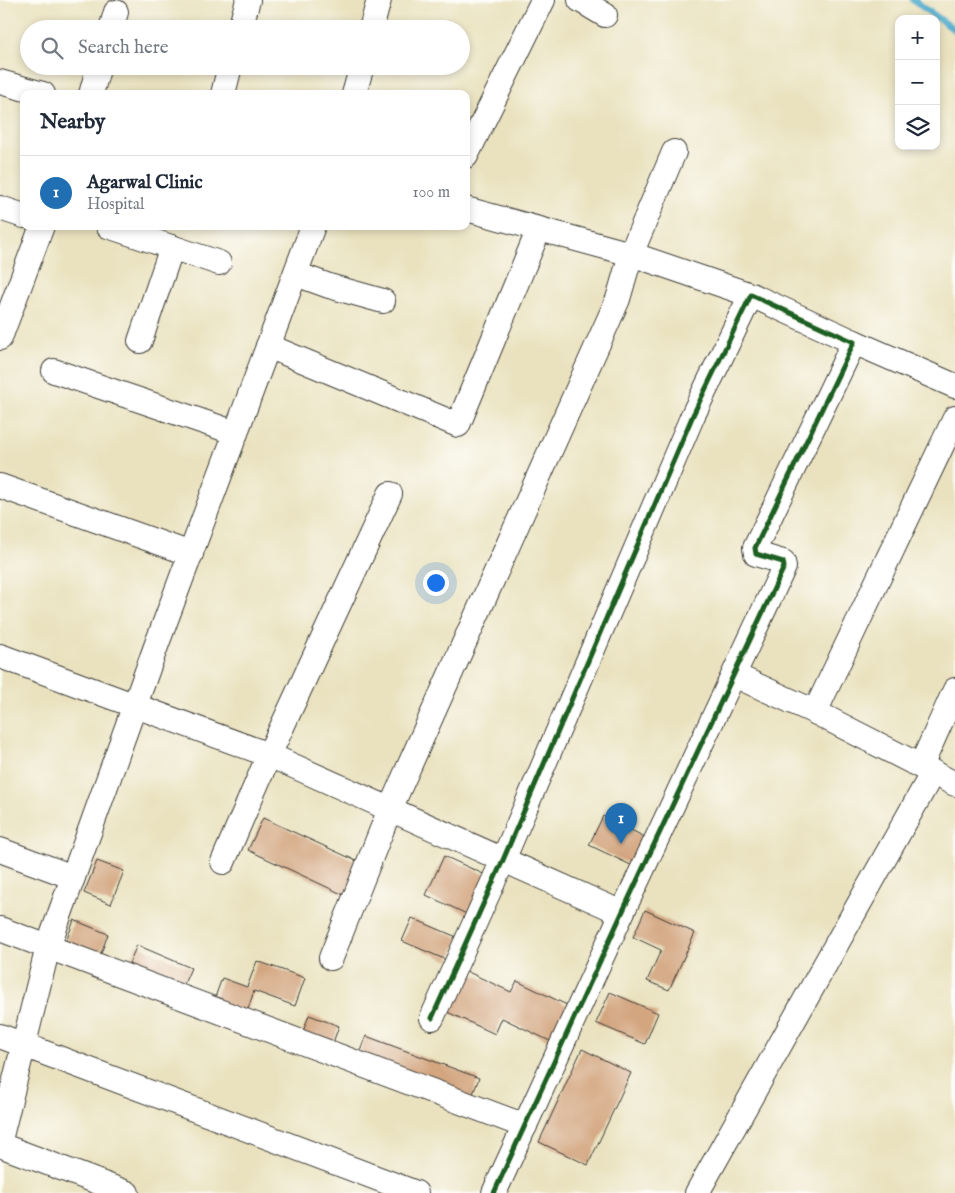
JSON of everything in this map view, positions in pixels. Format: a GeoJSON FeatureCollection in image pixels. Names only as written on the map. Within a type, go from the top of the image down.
{"type":"FeatureCollection","features":[{"type":"Feature","properties":{"kind":"street"},"geometry":{"type":"LineString","coordinates":[[242,20],[248,0]]}},
{"type":"Feature","properties":{"kind":"street"},"geometry":{"type":"LineString","coordinates":[[374,20],[379,0]]}},
{"type":"Feature","properties":{"kind":"street"},"geometry":{"type":"LineString","coordinates":[[470,148],[543,0]]}},
{"type":"Feature","properties":{"kind":"street"},"geometry":{"type":"LineString","coordinates":[[580,0],[605,15]]}},
{"type":"Feature","properties":{"kind":"street"},"geometry":{"type":"LineString","coordinates":[[92,90],[96,75]]}},
{"type":"Feature","properties":{"kind":"street"},"geometry":{"type":"LineString","coordinates":[[224,90],[228,75]]}},
{"type":"Feature","properties":{"kind":"street"},"geometry":{"type":"LineString","coordinates":[[355,90],[359,75]]}},
{"type":"Feature","properties":{"kind":"street"},"geometry":{"type":"LineString","coordinates":[[0,82],[29,90]]}},
{"type":"Feature","properties":{"kind":"street"},"geometry":{"type":"LineString","coordinates":[[331,958],[390,809],[618,299],[631,254],[674,152]]}},
{"type":"Feature","properties":{"kind":"street"},"geometry":{"type":"LineString","coordinates":[[0,208],[20,215]]}},
{"type":"Feature","properties":{"kind":"street"},"geometry":{"type":"LineString","coordinates":[[470,210],[631,254],[752,295],[955,386]]}},
{"type":"Feature","properties":{"kind":"street"},"geometry":{"type":"LineString","coordinates":[[268,346],[458,425],[539,229]]}},
{"type":"Feature","properties":{"kind":"street"},"geometry":{"type":"LineString","coordinates":[[0,338],[40,230]]}},
{"type":"Feature","properties":{"kind":"street"},"geometry":{"type":"LineString","coordinates":[[120,230],[220,263]]}},
{"type":"Feature","properties":{"kind":"street"},"geometry":{"type":"LineString","coordinates":[[0,1140],[48,947],[312,230]]}},
{"type":"Feature","properties":{"kind":"street"},"geometry":{"type":"LineString","coordinates":[[140,341],[172,247]]}},
{"type":"Feature","properties":{"kind":"street"},"geometry":{"type":"LineString","coordinates":[[296,274],[330,286],[383,300]]}},
{"type":"Feature","properties":{"kind":"street"},"geometry":{"type":"LineString","coordinates":[[432,1018],[503,860],[692,415],[752,295]]}},
{"type":"Feature","properties":{"kind":"street"},"geometry":{"type":"LineString","coordinates":[[494,1193],[622,913],[784,567],[782,562],[756,554],[755,548],[854,342]]}},
{"type":"Feature","properties":{"kind":"street"},"geometry":{"type":"LineString","coordinates":[[54,371],[236,433]]}},
{"type":"Feature","properties":{"kind":"street"},"geometry":{"type":"LineString","coordinates":[[815,712],[955,418]]}},
{"type":"Feature","properties":{"kind":"street"},"geometry":{"type":"LineString","coordinates":[[0,486],[191,554]]}},
{"type":"Feature","properties":{"kind":"street"},"geometry":{"type":"LineString","coordinates":[[223,862],[269,754],[390,494]]}},
{"type":"Feature","properties":{"kind":"street"},"geometry":{"type":"LineString","coordinates":[[1,659],[269,754],[622,913]]}},
{"type":"Feature","properties":{"kind":"street"},"geometry":{"type":"LineString","coordinates":[[734,675],[815,712],[955,784]]}},
{"type":"Feature","properties":{"kind":"street"},"geometry":{"type":"LineString","coordinates":[[697,1193],[927,769],[955,690]]}},
{"type":"Feature","properties":{"kind":"street"},"geometry":{"type":"LineString","coordinates":[[0,850],[73,877]]}},
{"type":"Feature","properties":{"kind":"street"},"geometry":{"type":"LineString","coordinates":[[0,929],[525,1126]]}},
{"type":"Feature","properties":{"kind":"street"},"geometry":{"type":"LineString","coordinates":[[0,1036],[416,1193]]}},
{"type":"Feature","properties":{"kind":"street"},"geometry":{"type":"LineString","coordinates":[[0,1145],[127,1193]]}},
{"type":"Feature","properties":{"kind":"building"},"geometry":{"type":"Polygon","coordinates":[[[603,816],[649,839],[635,867],[589,845],[603,816]]]}},
{"type":"Feature","properties":{"kind":"building"},"geometry":{"type":"Polygon","coordinates":[[[263,818],[361,863],[346,896],[248,850],[263,818]]]}},
{"type":"Feature","properties":{"kind":"building"},"geometry":{"type":"Polygon","coordinates":[[[444,856],[490,877],[471,916],[426,895],[444,856]]]}},
{"type":"Feature","properties":{"kind":"building"},"geometry":{"type":"Polygon","coordinates":[[[97,861],[124,871],[111,904],[84,893],[97,861]]]}},
{"type":"Feature","properties":{"kind":"building"},"geometry":{"type":"Polygon","coordinates":[[[645,910],[695,933],[669,990],[647,981],[661,950],[633,937],[645,910]]]}},
{"type":"Feature","properties":{"kind":"building"},"geometry":{"type":"Polygon","coordinates":[[[412,918],[459,938],[449,961],[402,941],[412,918]]]}},
{"type":"Feature","properties":{"kind":"building"},"geometry":{"type":"Polygon","coordinates":[[[74,920],[108,934],[99,959],[65,945],[74,920]]]}},
{"type":"Feature","properties":{"kind":"building"},"geometry":{"type":"Polygon","coordinates":[[[137,945],[191,968],[181,991],[127,968],[137,945]]]}},
{"type":"Feature","properties":{"kind":"building"},"geometry":{"type":"Polygon","coordinates":[[[257,961],[305,978],[295,1006],[254,991],[246,1015],[213,1003],[222,978],[247,987],[257,961]]]}},
{"type":"Feature","properties":{"kind":"building"},"geometry":{"type":"Polygon","coordinates":[[[464,970],[511,992],[517,981],[569,1006],[552,1042],[502,1018],[495,1034],[445,1011],[464,970]]]}},
{"type":"Feature","properties":{"kind":"building"},"geometry":{"type":"Polygon","coordinates":[[[610,992],[658,1013],[645,1044],[596,1023],[610,992]]]}},
{"type":"Feature","properties":{"kind":"building"},"geometry":{"type":"Polygon","coordinates":[[[309,1015],[339,1026],[331,1048],[301,1037],[309,1015]]]}},
{"type":"Feature","properties":{"kind":"building"},"geometry":{"type":"Polygon","coordinates":[[[366,1036],[479,1078],[471,1099],[358,1056],[366,1036]]]}},
{"type":"Feature","properties":{"kind":"building"},"geometry":{"type":"Polygon","coordinates":[[[582,1049],[631,1073],[588,1165],[539,1142],[582,1049]]]}},
{"type":"Feature","properties":{"kind":"waterway"},"geometry":{"type":"LineString","coordinates":[[913,0],[955,30]]}},
{"type":"Feature","properties":{"kind":"cycle path"},"geometry":{"type":"LineString","coordinates":[[432,1018],[503,860],[693,415],[751,295],[854,342],[755,548],[756,554],[783,562],[784,567],[622,913],[494,1193]]}},
{"type":"Feature","properties":{"kind":"place","name":"Agarwal Clinic"},"geometry":{"type":"Point","coordinates":[621,844]}}]}
